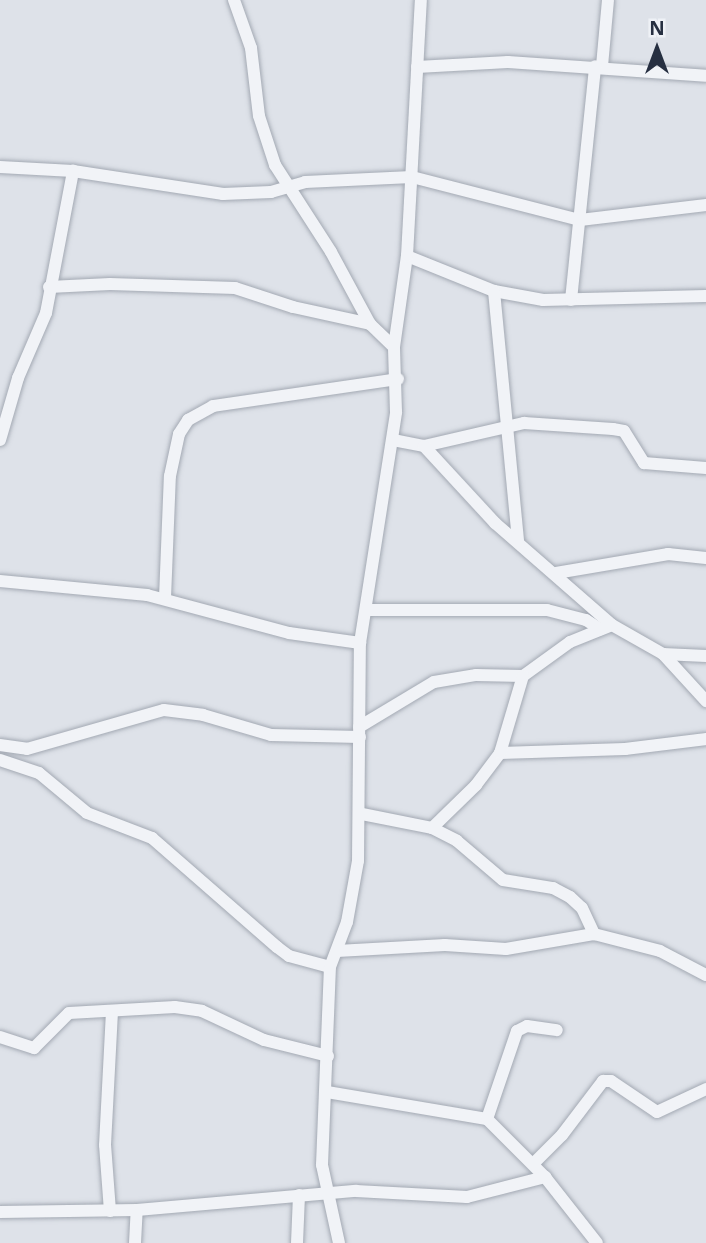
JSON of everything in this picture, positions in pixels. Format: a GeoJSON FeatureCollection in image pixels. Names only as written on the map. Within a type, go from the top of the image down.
{"type":"FeatureCollection","features":[{"type":"Feature","properties":{"kind":"street"},"geometry":{"type":"LineString","coordinates":[[234,0],[251,48],[260,116],[275,165],[370,324],[394,347]]}},
{"type":"Feature","properties":{"kind":"street"},"geometry":{"type":"LineString","coordinates":[[339,1243],[327,1194],[321,1131],[327,1092],[330,967],[337,951],[358,861],[362,814],[360,643],[393,440],[398,379],[394,347],[407,256],[421,0]]}},
{"type":"Feature","properties":{"kind":"street"},"geometry":{"type":"LineString","coordinates":[[571,300],[608,0]]}},
{"type":"Feature","properties":{"kind":"street"},"geometry":{"type":"LineString","coordinates":[[417,67],[508,62],[598,66],[706,76]]}},
{"type":"Feature","properties":{"kind":"street"},"geometry":{"type":"LineString","coordinates":[[0,167],[74,171],[223,194],[271,192],[288,185],[412,177],[580,220],[706,205]]}},
{"type":"Feature","properties":{"kind":"street"},"geometry":{"type":"LineString","coordinates":[[0,440],[27,355],[42,327],[74,171]]}},
{"type":"Feature","properties":{"kind":"street"},"geometry":{"type":"LineString","coordinates":[[407,256],[494,291],[571,300],[706,296]]}},
{"type":"Feature","properties":{"kind":"street"},"geometry":{"type":"LineString","coordinates":[[49,287],[110,284],[235,288],[293,307],[370,324]]}},
{"type":"Feature","properties":{"kind":"street"},"geometry":{"type":"LineString","coordinates":[[494,291],[519,542]]}},
{"type":"Feature","properties":{"kind":"street"},"geometry":{"type":"LineString","coordinates":[[165,598],[170,476],[180,434],[188,420],[213,406],[398,379]]}},
{"type":"Feature","properties":{"kind":"street"},"geometry":{"type":"LineString","coordinates":[[393,440],[424,446],[507,424],[613,429],[624,431],[644,463],[706,468]]}},
{"type":"Feature","properties":{"kind":"street"},"geometry":{"type":"LineString","coordinates":[[424,446],[519,542],[555,573],[606,627]]}},
{"type":"Feature","properties":{"kind":"street"},"geometry":{"type":"LineString","coordinates":[[555,573],[668,554],[706,558]]}},
{"type":"Feature","properties":{"kind":"street"},"geometry":{"type":"LineString","coordinates":[[0,581],[107,588],[165,598],[289,633],[360,643]]}},
{"type":"Feature","properties":{"kind":"street"},"geometry":{"type":"LineString","coordinates":[[367,610],[547,610],[586,620],[663,654],[706,701]]}},
{"type":"Feature","properties":{"kind":"street"},"geometry":{"type":"LineString","coordinates":[[432,828],[460,803],[500,753],[523,676],[555,650],[606,627]]}},
{"type":"Feature","properties":{"kind":"street"},"geometry":{"type":"LineString","coordinates":[[663,654],[706,656]]}},
{"type":"Feature","properties":{"kind":"street"},"geometry":{"type":"LineString","coordinates":[[0,745],[27,749],[164,710],[203,715],[271,736],[359,732],[435,682],[476,675],[523,676]]}},
{"type":"Feature","properties":{"kind":"street"},"geometry":{"type":"LineString","coordinates":[[500,753],[625,748],[706,739]]}},
{"type":"Feature","properties":{"kind":"street"},"geometry":{"type":"LineString","coordinates":[[0,760],[39,773],[87,813],[152,838],[283,951],[330,967]]}},
{"type":"Feature","properties":{"kind":"street"},"geometry":{"type":"LineString","coordinates":[[362,814],[432,828],[457,841],[503,880],[553,888],[570,897],[582,908],[594,934]]}},
{"type":"Feature","properties":{"kind":"street"},"geometry":{"type":"LineString","coordinates":[[337,951],[445,945],[506,949],[594,934],[660,951],[706,975]]}},
{"type":"Feature","properties":{"kind":"street"},"geometry":{"type":"LineString","coordinates":[[0,1037],[34,1048],[69,1013],[175,1007],[202,1012],[264,1040],[328,1056]]}},
{"type":"Feature","properties":{"kind":"street"},"geometry":{"type":"LineString","coordinates":[[110,1210],[105,1145],[111,1011]]}},
{"type":"Feature","properties":{"kind":"street"},"geometry":{"type":"LineString","coordinates":[[487,1119],[517,1031],[527,1026],[557,1030]]}},
{"type":"Feature","properties":{"kind":"street"},"geometry":{"type":"LineString","coordinates":[[533,1164],[562,1135],[603,1081],[611,1081],[657,1112],[706,1090]]}},
{"type":"Feature","properties":{"kind":"street"},"geometry":{"type":"LineString","coordinates":[[327,1092],[487,1119],[545,1177],[597,1243]]}},
{"type":"Feature","properties":{"kind":"street"},"geometry":{"type":"LineString","coordinates":[[0,1212],[137,1210],[327,1194],[425,1191],[467,1197],[545,1177]]}},
{"type":"Feature","properties":{"kind":"street"},"geometry":{"type":"LineString","coordinates":[[297,1243],[299,1195]]}},
{"type":"Feature","properties":{"kind":"street"},"geometry":{"type":"LineString","coordinates":[[135,1243],[137,1210]]}}]}
